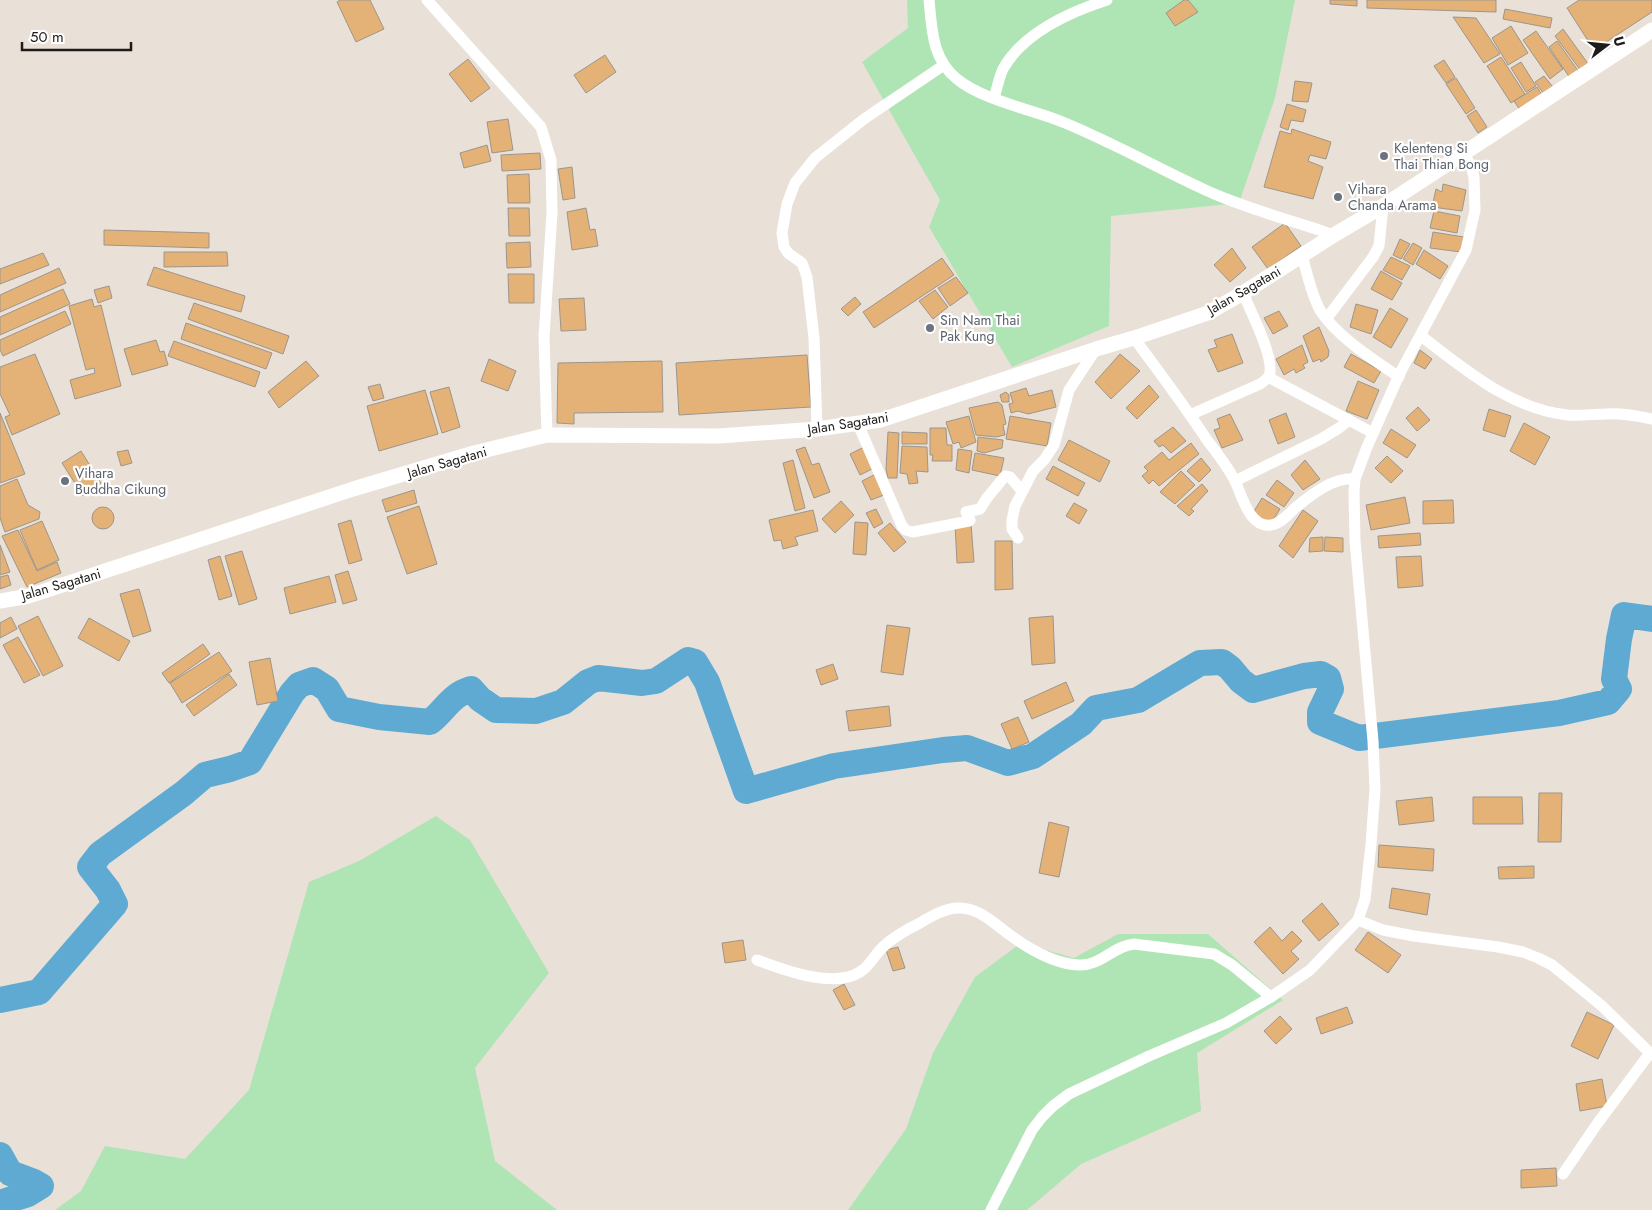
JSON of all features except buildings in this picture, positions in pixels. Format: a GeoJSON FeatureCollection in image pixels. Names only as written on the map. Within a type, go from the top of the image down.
{"type":"FeatureCollection","features":[{"type":"Feature","properties":{"kind":"street"},"geometry":{"type":"LineString","coordinates":[[427,0],[541,126],[547,142],[551,160],[552,213],[544,337],[547,435]]}},
{"type":"Feature","properties":{"kind":"street"},"geometry":{"type":"LineString","coordinates":[[929,0],[932,39],[937,53],[944,65],[958,80],[994,98],[1065,123],[1213,194],[1334,235]]}},
{"type":"Feature","properties":{"kind":"street"},"geometry":{"type":"LineString","coordinates":[[994,98],[1002,70],[1021,47],[1051,23],[1085,7],[1107,0]]}},
{"type":"Feature","properties":{"kind":"street","name":"Jalan Sagatani"},"geometry":{"type":"LineString","coordinates":[[0,601],[28,596],[353,489],[474,453],[547,435],[720,436],[817,429],[881,420],[1208,313],[1383,206],[1652,30]]}},
{"type":"Feature","properties":{"kind":"street"},"geometry":{"type":"LineString","coordinates":[[817,429],[813,326],[808,277],[802,263],[784,248],[782,233],[787,204],[795,183],[815,158],[864,119],[944,65]]}},
{"type":"Feature","properties":{"kind":"street"},"geometry":{"type":"LineString","coordinates":[[991,1210],[1032,1130],[1053,1106],[1069,1094],[1149,1056],[1226,1023],[1271,997],[1310,970],[1358,920],[1365,899],[1375,790],[1373,742],[1355,541],[1355,479],[1373,433],[1399,377],[1466,250],[1475,210],[1473,172],[1464,153]]}},
{"type":"Feature","properties":{"kind":"street"},"geometry":{"type":"LineString","coordinates":[[1326,318],[1374,257],[1379,246],[1383,206]]}},
{"type":"Feature","properties":{"kind":"street"},"geometry":{"type":"LineString","coordinates":[[1302,255],[1316,302],[1326,318],[1361,350],[1399,377]]}},
{"type":"Feature","properties":{"kind":"street"},"geometry":{"type":"LineString","coordinates":[[1190,415],[1255,387],[1268,377],[1270,369],[1265,345],[1243,293]]}},
{"type":"Feature","properties":{"kind":"street"},"geometry":{"type":"LineString","coordinates":[[1420,336],[1496,391],[1519,402],[1568,415],[1616,414],[1652,419]]}},
{"type":"Feature","properties":{"kind":"street"},"geometry":{"type":"LineString","coordinates":[[1134,338],[1235,481],[1246,508],[1260,522],[1271,526],[1281,521],[1305,500],[1323,488],[1347,478],[1355,479]]}},
{"type":"Feature","properties":{"kind":"street"},"geometry":{"type":"LineString","coordinates":[[1018,538],[1012,529],[1015,506],[1033,471],[1044,460],[1054,445],[1069,390],[1096,349]]}},
{"type":"Feature","properties":{"kind":"street"},"geometry":{"type":"LineString","coordinates":[[1268,377],[1373,433]]}},
{"type":"Feature","properties":{"kind":"street"},"geometry":{"type":"LineString","coordinates":[[1235,481],[1321,439],[1349,420]]}},
{"type":"Feature","properties":{"kind":"street"},"geometry":{"type":"LineString","coordinates":[[858,424],[902,526],[906,530],[913,532],[969,521],[966,512],[980,509],[1005,476],[1010,477],[1022,490]]}},
{"type":"Feature","properties":{"kind":"street"},"geometry":{"type":"LineString","coordinates":[[757,960],[809,977],[838,978],[854,975],[864,970],[884,946],[901,933],[940,912],[954,908],[963,908],[974,910],[991,920],[1010,935],[1043,956],[1067,964],[1093,964],[1123,946],[1134,944],[1214,954],[1232,965],[1271,997]]}},
{"type":"Feature","properties":{"kind":"street"},"geometry":{"type":"LineString","coordinates":[[1358,920],[1383,930],[1498,947],[1523,952],[1538,958],[1552,965],[1602,1006],[1651,1054],[1597,1124],[1563,1174]]}},
{"type":"Feature","properties":{"kind":"green space"},"geometry":{"type":"Polygon","coordinates":[[[907,0],[1295,0],[1275,98],[1239,203],[1111,216],[1109,326],[1012,367],[929,227],[940,200],[862,62],[908,28],[907,0]]]}},
{"type":"Feature","properties":{"kind":"green space"},"geometry":{"type":"Polygon","coordinates":[[[436,816],[470,840],[549,973],[475,1068],[495,1161],[557,1210],[55,1210],[81,1191],[105,1146],[185,1159],[249,1090],[309,882],[359,861],[436,816]]]}},
{"type":"Feature","properties":{"kind":"green space"},"geometry":{"type":"Polygon","coordinates":[[[1118,934],[1208,934],[1283,1000],[1197,1053],[1201,1111],[1081,1164],[1027,1210],[848,1210],[906,1129],[933,1053],[975,977],[1021,943],[1074,958],[1118,934]]]}},
{"type":"Feature","properties":{"kind":"waterway"},"geometry":{"type":"LineString","coordinates":[[0,1000],[39,992],[115,904],[108,890],[90,867],[100,854],[184,793],[205,775],[250,762],[292,693],[299,685],[313,680],[327,689],[339,709],[379,717],[430,722],[453,699],[471,689],[480,699],[496,710],[536,711],[563,702],[588,682],[598,678],[642,683],[656,681],[688,660],[695,662],[707,682],[746,791],[834,766],[943,750],[967,748],[1008,763],[1033,756],[1081,724],[1096,708],[1138,700],[1200,663],[1222,662],[1253,690],[1304,676],[1321,674],[1328,678],[1331,689],[1320,712],[1320,722],[1359,738],[1559,713],[1608,702],[1619,689],[1614,679],[1624,615],[1652,619]]}},
{"type":"Feature","properties":{"kind":"waterway"},"geometry":{"type":"LineString","coordinates":[[0,1155],[10,1173],[41,1186],[28,1194],[0,1203]]}},
{"type":"Feature","properties":{"kind":"place","name":"Kelenteng Si Thai Thian Bong"},"geometry":{"type":"Point","coordinates":[1384,156]}},
{"type":"Feature","properties":{"kind":"place","name":"Vihara Chanda Arama"},"geometry":{"type":"Point","coordinates":[1338,197]}},
{"type":"Feature","properties":{"kind":"place","name":"Sin Nam Thai Pak Kung"},"geometry":{"type":"Point","coordinates":[930,328]}},
{"type":"Feature","properties":{"kind":"place","name":"Vihara Buddha Cikung"},"geometry":{"type":"Point","coordinates":[65,481]}}]}
